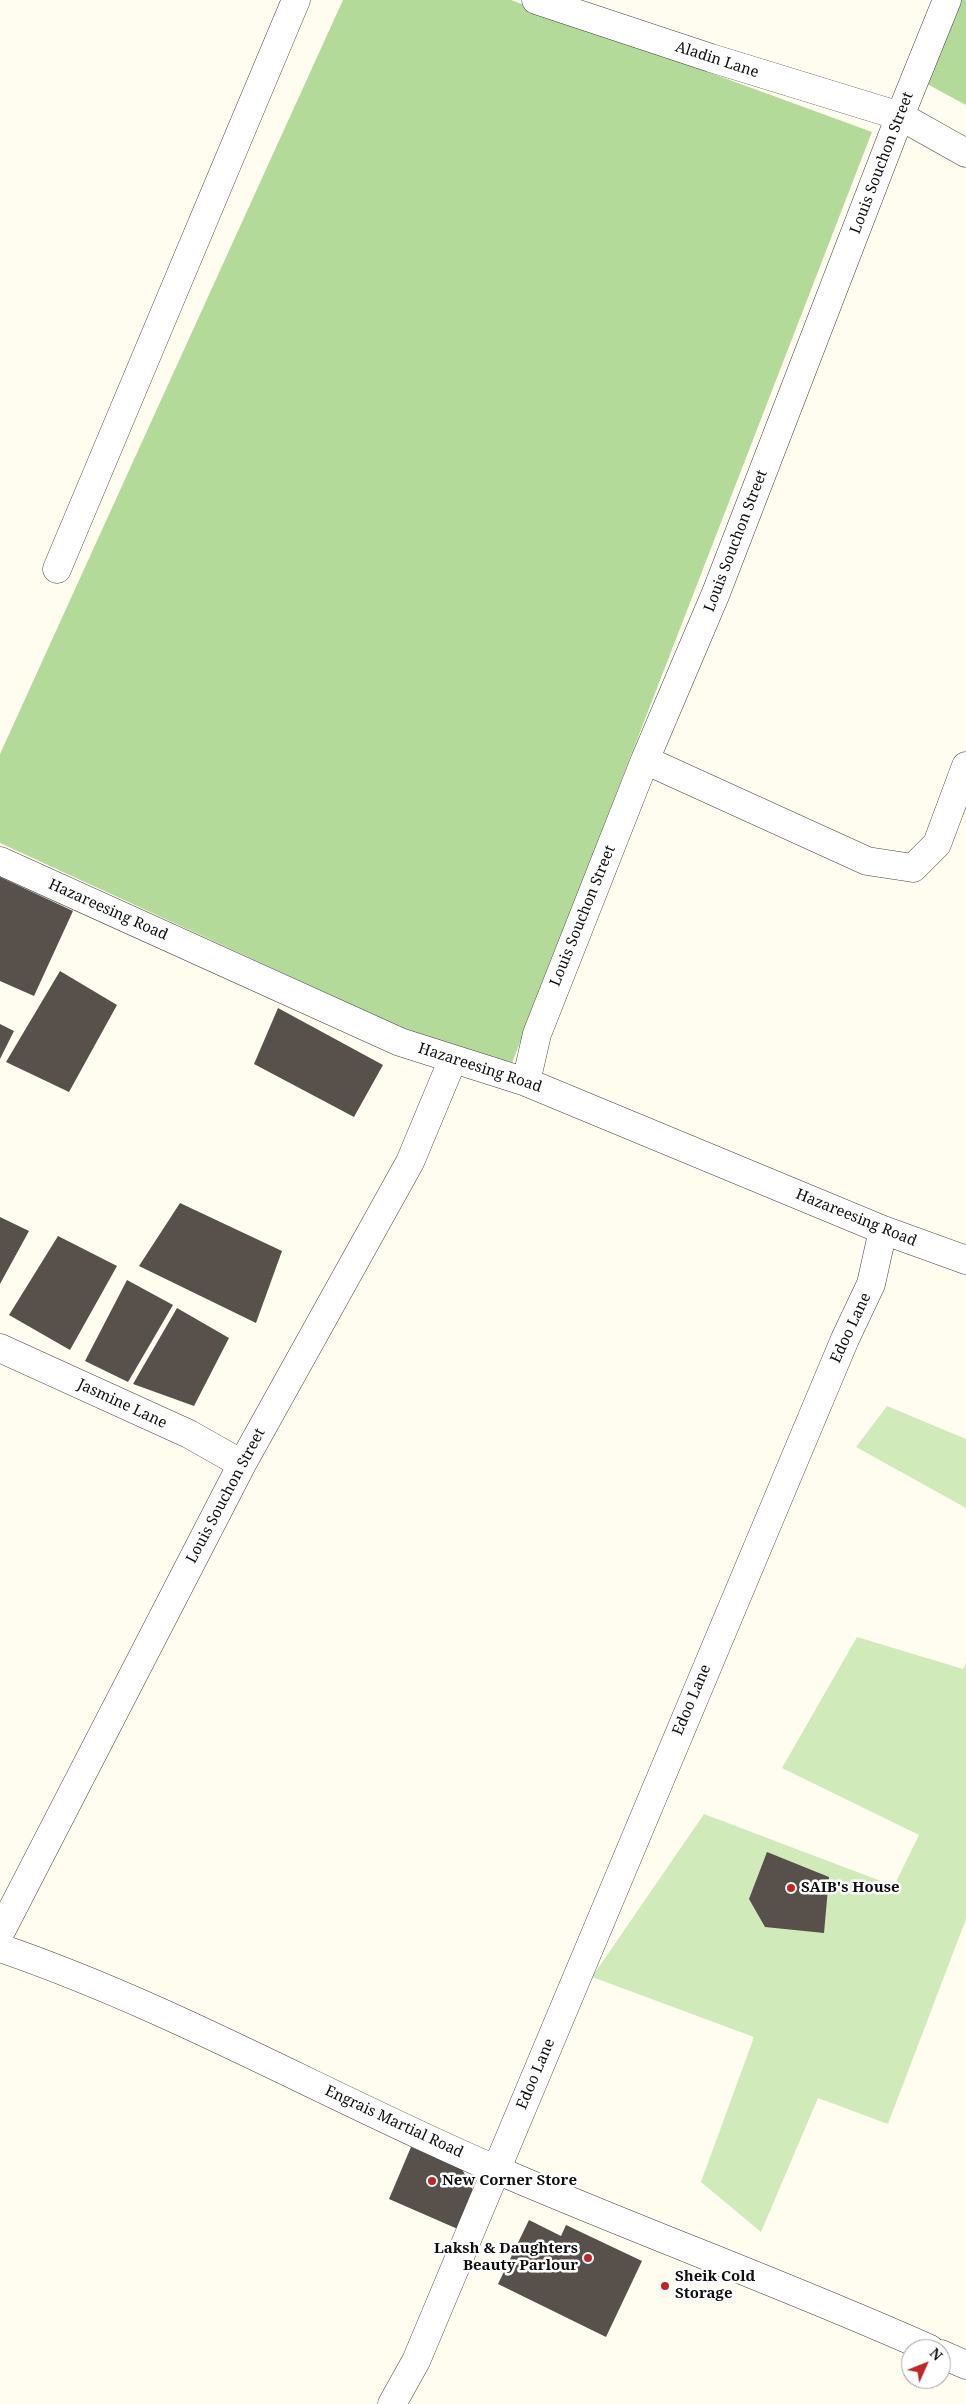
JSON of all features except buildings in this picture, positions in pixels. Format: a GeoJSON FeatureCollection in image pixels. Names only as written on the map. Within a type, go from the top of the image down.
{"type":"FeatureCollection","features":[{"type":"Feature","properties":{"kind":"street"},"geometry":{"type":"LineString","coordinates":[[57,569],[296,0]]}},
{"type":"Feature","properties":{"kind":"street","name":"Aladin Lane"},"geometry":{"type":"LineString","coordinates":[[536,0],[711,58],[900,116],[966,153]]}},
{"type":"Feature","properties":{"kind":"street","name":"Louis Souchon Street"},"geometry":{"type":"LineString","coordinates":[[526,1082],[537,1034],[645,760],[716,593],[900,116],[947,0]]}},
{"type":"Feature","properties":{"kind":"street"},"geometry":{"type":"LineString","coordinates":[[645,760],[867,861],[913,868],[937,844],[966,766]]}},
{"type":"Feature","properties":{"kind":"street","name":"Hazareesing Road"},"geometry":{"type":"LineString","coordinates":[[0,861],[400,1042],[526,1082],[883,1230],[966,1260]]}},
{"type":"Feature","properties":{"kind":"street","name":"Louis Souchon Street"},"geometry":{"type":"LineString","coordinates":[[0,1933],[242,1464],[410,1162],[453,1059]]}},
{"type":"Feature","properties":{"kind":"street","name":"Edoo Lane"},"geometry":{"type":"LineString","coordinates":[[392,2404],[416,2361],[826,1385],[871,1284],[883,1230]]}},
{"type":"Feature","properties":{"kind":"street","name":"Jasmine Lane"},"geometry":{"type":"LineString","coordinates":[[0,1348],[189,1434],[242,1464]]}},
{"type":"Feature","properties":{"kind":"street","name":"Engrais Martial Road"},"geometry":{"type":"LineString","coordinates":[[0,1948],[49,1964],[133,2000],[496,2170],[906,2339]]}},
{"type":"Feature","properties":{"kind":"street"},"geometry":{"type":"LineString","coordinates":[[951,2358],[966,2365]]}},
{"type":"Feature","properties":{"kind":"green space"},"geometry":{"type":"Polygon","coordinates":[[[343,0],[511,0],[872,132],[507,1076],[0,843],[0,754],[343,0]]]}},
{"type":"Feature","properties":{"kind":"green space"},"geometry":{"type":"Polygon","coordinates":[[[961,0],[966,0],[966,105],[916,78],[961,0]]]}},
{"type":"Feature","properties":{"kind":"green space"},"geometry":{"type":"Polygon","coordinates":[[[887,1406],[966,1439],[966,1508],[856,1447],[887,1406]]]}},
{"type":"Feature","properties":{"kind":"green space"},"geometry":{"type":"Polygon","coordinates":[[[857,1637],[963,1669],[966,1663],[966,1919],[888,2124],[818,2098],[761,2232],[701,2182],[754,2037],[592,1977],[704,1814],[894,1886],[919,1835],[782,1768],[857,1637]]]}},
{"type":"Feature","properties":{"kind":"place","name":"SAIB's House"},"geometry":{"type":"Point","coordinates":[791,1888]}},
{"type":"Feature","properties":{"kind":"place","name":"New Corner Store"},"geometry":{"type":"Point","coordinates":[432,2181]}},
{"type":"Feature","properties":{"kind":"place","name":"Laksh & Daughters Beauty Parlour"},"geometry":{"type":"Point","coordinates":[588,2258]}},
{"type":"Feature","properties":{"kind":"place","name":"Sheik Cold Storage"},"geometry":{"type":"Point","coordinates":[665,2286]}}]}
